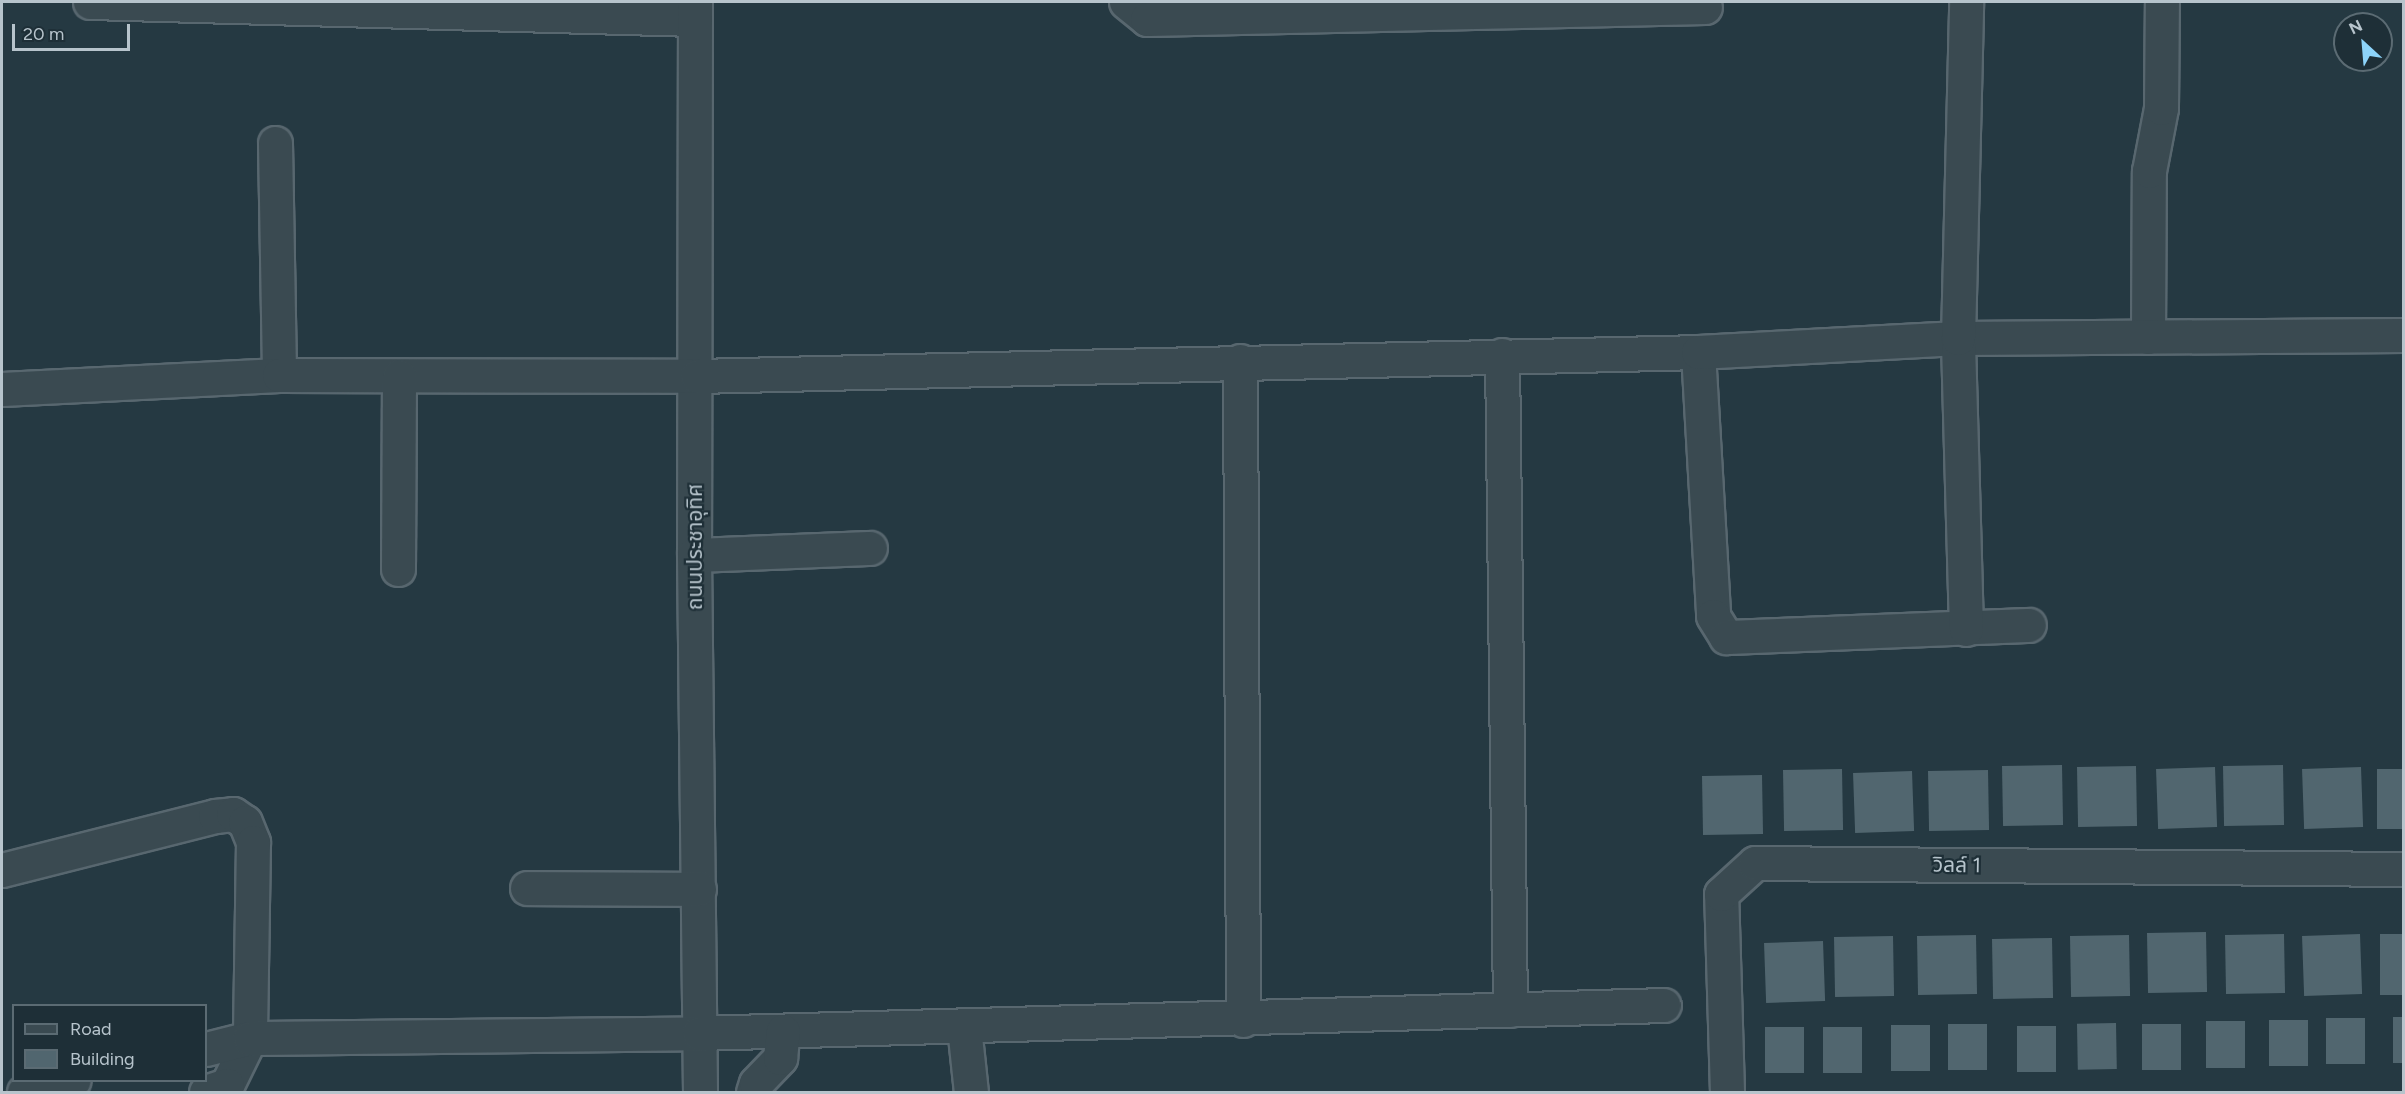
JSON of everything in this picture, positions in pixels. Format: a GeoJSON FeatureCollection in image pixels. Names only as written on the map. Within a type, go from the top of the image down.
{"type":"FeatureCollection","features":[{"type":"Feature","properties":{"kind":"street"},"geometry":{"type":"LineString","coordinates":[[90,2],[695,10]]}},
{"type":"Feature","properties":{"kind":"street"},"geometry":{"type":"LineString","coordinates":[[1126,2],[1147,19],[1706,7]]}},
{"type":"Feature","properties":{"kind":"street"},"geometry":{"type":"LineString","coordinates":[[1966,2],[1958,338],[1966,629]]}},
{"type":"Feature","properties":{"kind":"street"},"geometry":{"type":"LineString","coordinates":[[2148,337],[2149,171],[2162,108],[2162,2]]}},
{"type":"Feature","properties":{"kind":"street","name":"ถนนประชาอุทิศ"},"geometry":{"type":"LineString","coordinates":[[695,10],[697,376],[694,555],[700,1092]]}},
{"type":"Feature","properties":{"kind":"street"},"geometry":{"type":"LineString","coordinates":[[275,143],[279,375]]}},
{"type":"Feature","properties":{"kind":"street"},"geometry":{"type":"LineString","coordinates":[[2,389],[279,375],[697,376],[1240,361],[1698,352],[1958,338],[2403,335]]}},
{"type":"Feature","properties":{"kind":"street"},"geometry":{"type":"LineString","coordinates":[[1698,352],[1713,616],[1726,637],[2029,626]]}},
{"type":"Feature","properties":{"kind":"street"},"geometry":{"type":"LineString","coordinates":[[1502,356],[1510,1010]]}},
{"type":"Feature","properties":{"kind":"street"},"geometry":{"type":"LineString","coordinates":[[1240,361],[1243,1020]]}},
{"type":"Feature","properties":{"kind":"street"},"geometry":{"type":"LineString","coordinates":[[398,569],[399,376]]}},
{"type":"Feature","properties":{"kind":"street"},"geometry":{"type":"LineString","coordinates":[[694,555],[870,548]]}},
{"type":"Feature","properties":{"kind":"street"},"geometry":{"type":"LineString","coordinates":[[2,870],[215,816],[233,814],[245,822],[253,842],[250,1038],[227,1085],[206,1092]]}},
{"type":"Feature","properties":{"kind":"street","name":"วิลล์ 1"},"geometry":{"type":"LineString","coordinates":[[1727,1092],[1721,894],[1755,863],[2403,869]]}},
{"type":"Feature","properties":{"kind":"street"},"geometry":{"type":"LineString","coordinates":[[527,888],[699,889]]}},
{"type":"Feature","properties":{"kind":"street"},"geometry":{"type":"LineString","coordinates":[[207,1049],[250,1038],[699,1033],[964,1027],[1664,1005]]}},
{"type":"Feature","properties":{"kind":"street"},"geometry":{"type":"LineString","coordinates":[[964,1027],[971,1092]]}},
{"type":"Feature","properties":{"kind":"street"},"geometry":{"type":"LineString","coordinates":[[753,1092],[780,1058],[783,1031]]}},
{"type":"Feature","properties":{"kind":"street"},"geometry":{"type":"LineString","coordinates":[[24,1092],[66,1082]]}},
{"type":"Feature","properties":{"kind":"building"},"geometry":{"type":"Polygon","coordinates":[[[2062,765],[2063,825],[2003,826],[2002,766],[2062,765]]]}},
{"type":"Feature","properties":{"kind":"building"},"geometry":{"type":"Polygon","coordinates":[[[2283,765],[2284,825],[2224,826],[2223,766],[2283,765]]]}},
{"type":"Feature","properties":{"kind":"building"},"geometry":{"type":"Polygon","coordinates":[[[2136,766],[2137,826],[2078,827],[2077,767],[2136,766]]]}},
{"type":"Feature","properties":{"kind":"building"},"geometry":{"type":"Polygon","coordinates":[[[2215,767],[2217,827],[2158,829],[2156,769],[2215,767]]]}},
{"type":"Feature","properties":{"kind":"building"},"geometry":{"type":"Polygon","coordinates":[[[2361,767],[2363,827],[2304,829],[2302,769],[2361,767]]]}},
{"type":"Feature","properties":{"kind":"building"},"geometry":{"type":"Polygon","coordinates":[[[1842,769],[1843,830],[1784,831],[1783,770],[1842,769]]]}},
{"type":"Feature","properties":{"kind":"building"},"geometry":{"type":"Polygon","coordinates":[[[2377,769],[2404,769],[2404,829],[2377,829],[2377,769]]]}},
{"type":"Feature","properties":{"kind":"building"},"geometry":{"type":"Polygon","coordinates":[[[1988,770],[1989,830],[1929,831],[1928,771],[1988,770]]]}},
{"type":"Feature","properties":{"kind":"building"},"geometry":{"type":"Polygon","coordinates":[[[1912,771],[1914,831],[1855,833],[1853,773],[1912,771]]]}},
{"type":"Feature","properties":{"kind":"building"},"geometry":{"type":"Polygon","coordinates":[[[1762,775],[1763,834],[1703,835],[1702,776],[1762,775]]]}},
{"type":"Feature","properties":{"kind":"building"},"geometry":{"type":"Polygon","coordinates":[[[2206,932],[2207,992],[2148,993],[2147,933],[2206,932]]]}},
{"type":"Feature","properties":{"kind":"building"},"geometry":{"type":"Polygon","coordinates":[[[2284,934],[2285,993],[2226,994],[2225,935],[2284,934]]]}},
{"type":"Feature","properties":{"kind":"building"},"geometry":{"type":"Polygon","coordinates":[[[2360,934],[2362,994],[2304,996],[2302,936],[2360,934]]]}},
{"type":"Feature","properties":{"kind":"building"},"geometry":{"type":"Polygon","coordinates":[[[2380,934],[2404,934],[2404,995],[2380,995],[2380,934]]]}},
{"type":"Feature","properties":{"kind":"building"},"geometry":{"type":"Polygon","coordinates":[[[1976,935],[1977,994],[1918,995],[1917,936],[1976,935]]]}},
{"type":"Feature","properties":{"kind":"building"},"geometry":{"type":"Polygon","coordinates":[[[2129,935],[2130,996],[2071,997],[2070,936],[2129,935]]]}},
{"type":"Feature","properties":{"kind":"building"},"geometry":{"type":"Polygon","coordinates":[[[1893,936],[1894,996],[1835,997],[1834,937],[1893,936]]]}},
{"type":"Feature","properties":{"kind":"building"},"geometry":{"type":"Polygon","coordinates":[[[2052,938],[2053,998],[1993,999],[1992,939],[2052,938]]]}},
{"type":"Feature","properties":{"kind":"building"},"geometry":{"type":"Polygon","coordinates":[[[1823,941],[1825,1001],[1766,1003],[1764,943],[1823,941]]]}},
{"type":"Feature","properties":{"kind":"building"},"geometry":{"type":"Polygon","coordinates":[[[2393,1017],[2404,1017],[2404,1063],[2393,1063],[2393,1017]]]}},
{"type":"Feature","properties":{"kind":"building"},"geometry":{"type":"Polygon","coordinates":[[[2326,1018],[2365,1018],[2365,1064],[2326,1064],[2326,1018]]]}},
{"type":"Feature","properties":{"kind":"building"},"geometry":{"type":"Polygon","coordinates":[[[2269,1020],[2308,1020],[2308,1066],[2269,1066],[2269,1020]]]}},
{"type":"Feature","properties":{"kind":"building"},"geometry":{"type":"Polygon","coordinates":[[[2206,1021],[2245,1021],[2245,1068],[2206,1068],[2206,1021]]]}},
{"type":"Feature","properties":{"kind":"building"},"geometry":{"type":"Polygon","coordinates":[[[2116,1023],[2117,1069],[2078,1070],[2077,1024],[2116,1023]]]}},
{"type":"Feature","properties":{"kind":"building"},"geometry":{"type":"Polygon","coordinates":[[[1948,1024],[1987,1024],[1987,1070],[1948,1070],[1948,1024]]]}},
{"type":"Feature","properties":{"kind":"building"},"geometry":{"type":"Polygon","coordinates":[[[2142,1024],[2181,1024],[2181,1070],[2142,1070],[2142,1024]]]}},
{"type":"Feature","properties":{"kind":"building"},"geometry":{"type":"Polygon","coordinates":[[[1891,1025],[1930,1025],[1930,1071],[1891,1071],[1891,1025]]]}},
{"type":"Feature","properties":{"kind":"building"},"geometry":{"type":"Polygon","coordinates":[[[2017,1026],[2056,1026],[2056,1072],[2017,1072],[2017,1026]]]}},
{"type":"Feature","properties":{"kind":"building"},"geometry":{"type":"Polygon","coordinates":[[[1765,1027],[1804,1027],[1804,1073],[1765,1073],[1765,1027]]]}},
{"type":"Feature","properties":{"kind":"building"},"geometry":{"type":"Polygon","coordinates":[[[1823,1027],[1862,1027],[1862,1073],[1823,1073],[1823,1027]]]}}]}
